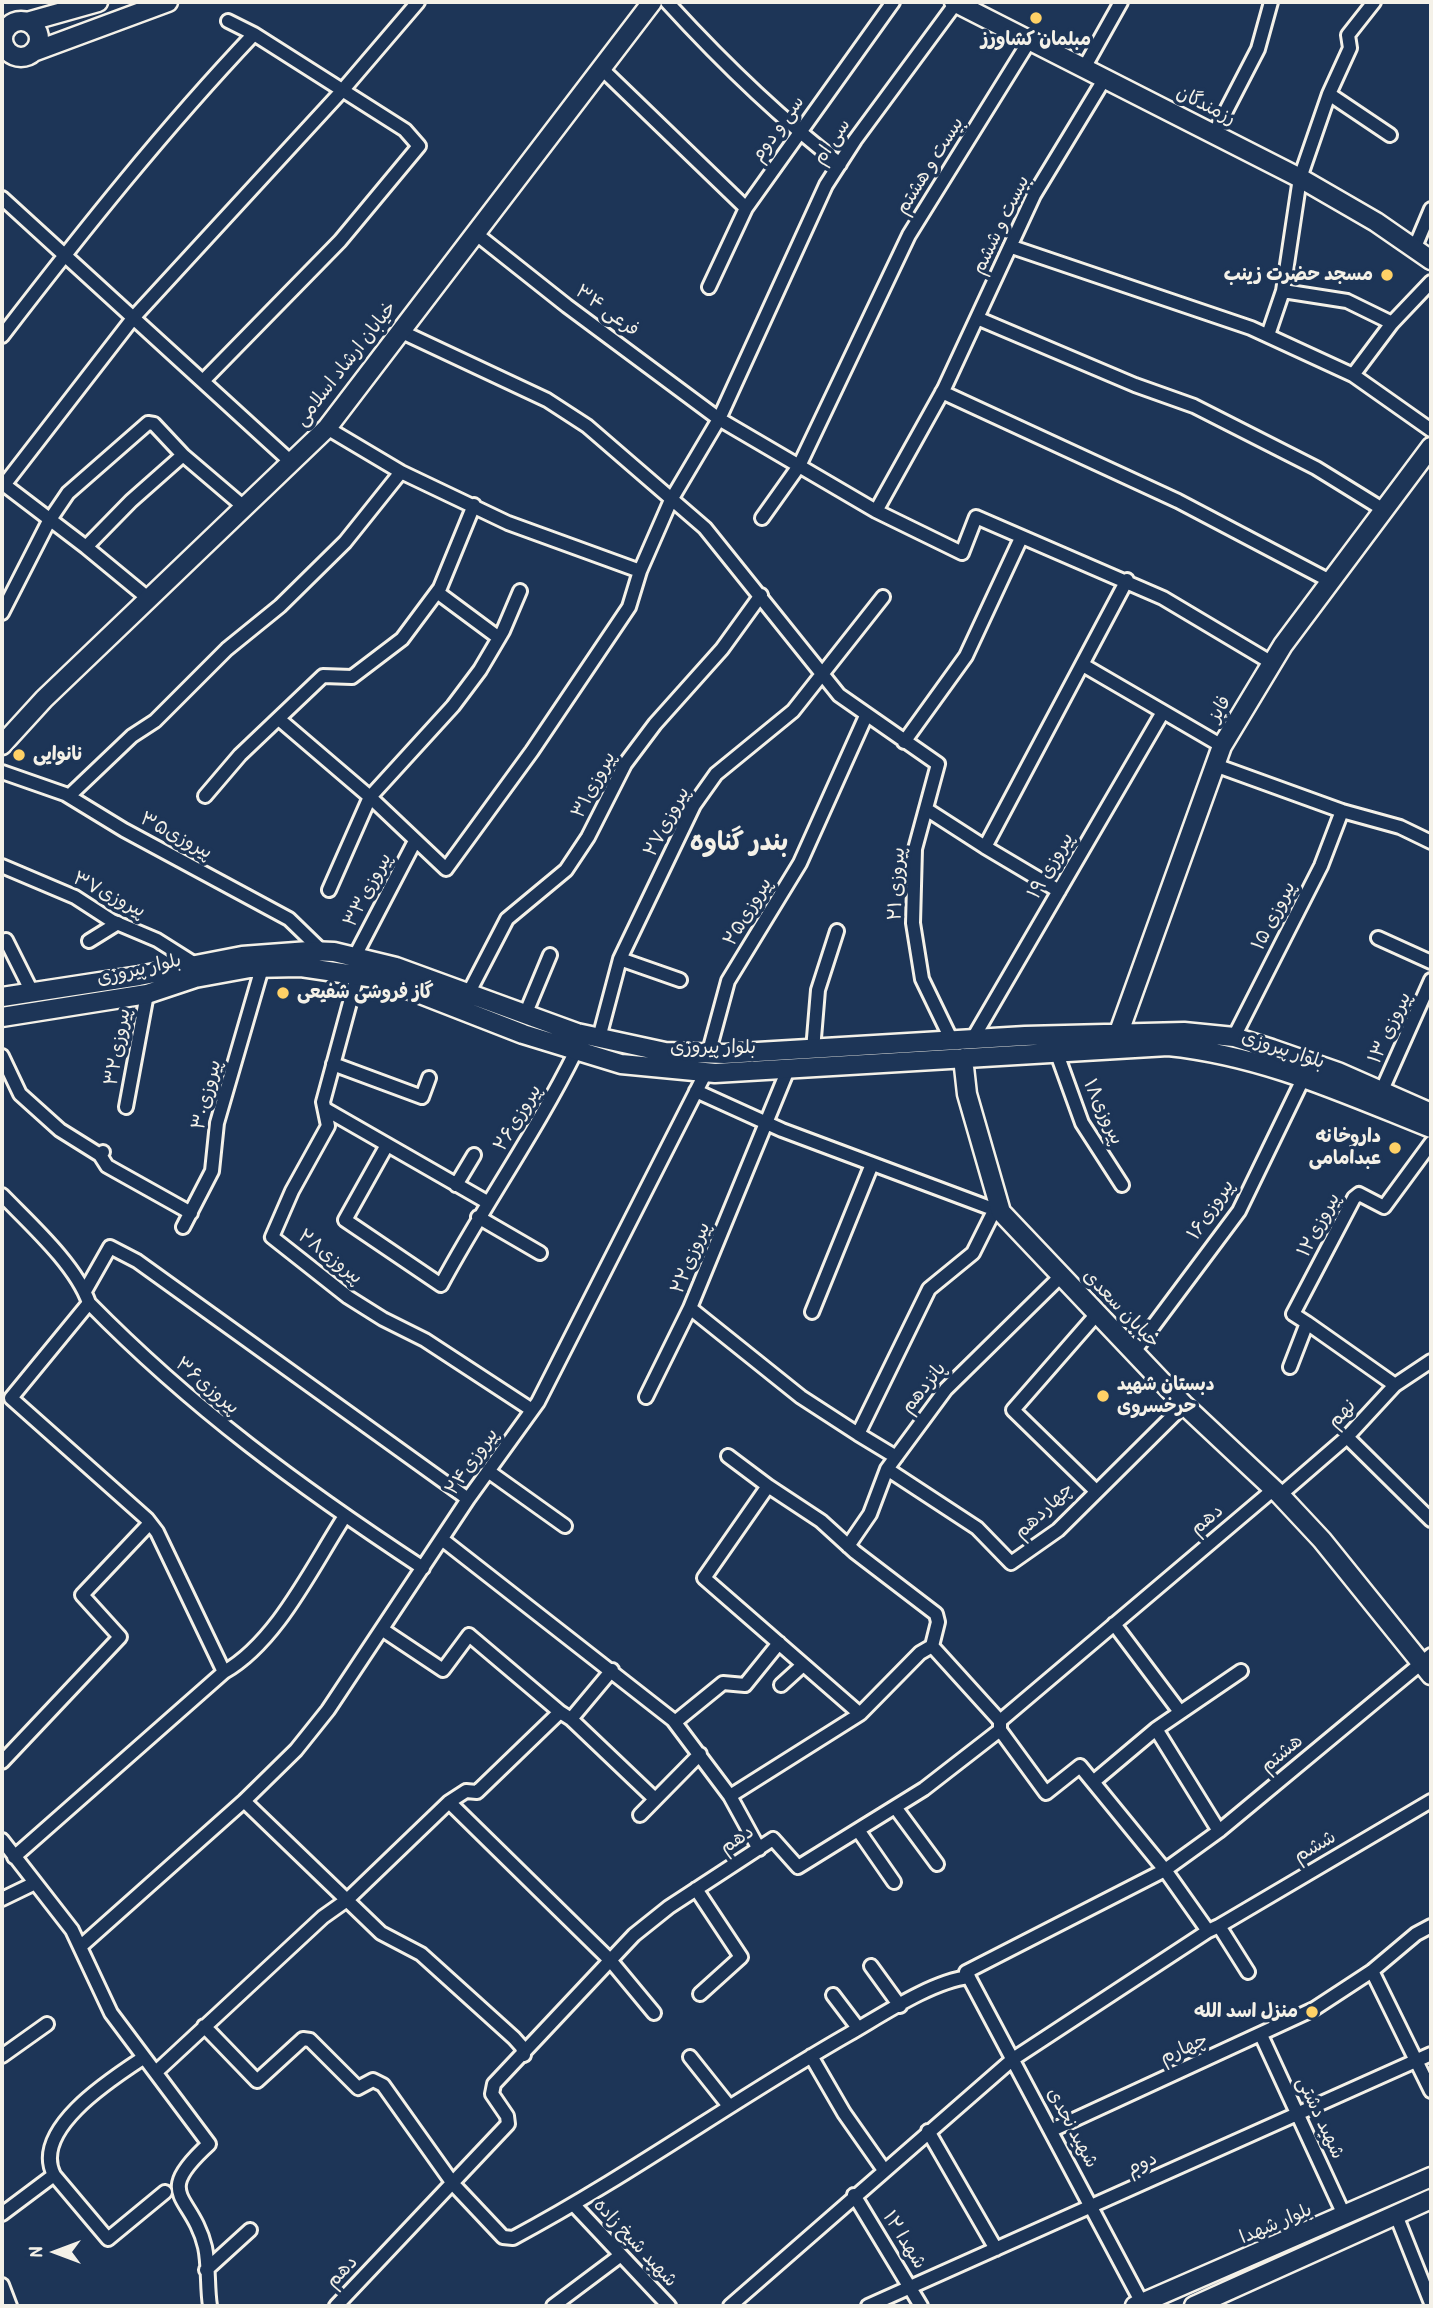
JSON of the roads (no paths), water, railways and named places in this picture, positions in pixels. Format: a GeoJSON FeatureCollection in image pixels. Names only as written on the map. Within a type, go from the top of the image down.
{"type":"FeatureCollection","features":[{"type":"Feature","properties":{"kind":"street"},"geometry":{"type":"LineString","coordinates":[[11,37],[98,2]]}},
{"type":"Feature","properties":{"kind":"street"},"geometry":{"type":"LineString","coordinates":[[11,37],[168,2]]}},
{"type":"Feature","properties":{"kind":"street"},"geometry":{"type":"LineString","coordinates":[[149,600],[86,547],[3,484],[134,317],[341,92],[418,2]]}},
{"type":"Feature","properties":{"kind":"street","name":"خیابان ارشاد اسلامی"},"geometry":{"type":"LineString","coordinates":[[2,745],[44,699],[327,428],[652,2]]}},
{"type":"Feature","properties":{"kind":"street"},"geometry":{"type":"LineString","coordinates":[[667,2],[716,55],[799,133],[840,164]]}},
{"type":"Feature","properties":{"kind":"street","name":"سی و دوم"},"geometry":{"type":"LineString","coordinates":[[709,287],[746,208],[893,2]]}},
{"type":"Feature","properties":{"kind":"street","name":"رزمندگان"},"geometry":{"type":"LineString","coordinates":[[955,2],[1300,178],[1415,247],[1431,260]]}},
{"type":"Feature","properties":{"kind":"street","name":"سی ام"},"geometry":{"type":"LineString","coordinates":[[415,841],[446,869],[532,751],[629,607],[640,571],[671,500],[719,419],[827,185],[955,2]]}},
{"type":"Feature","properties":{"kind":"street"},"geometry":{"type":"LineString","coordinates":[[1084,68],[1121,2]]}},
{"type":"Feature","properties":{"kind":"street"},"geometry":{"type":"LineString","coordinates":[[1214,135],[1258,49],[1271,2]]}},
{"type":"Feature","properties":{"kind":"street"},"geometry":{"type":"LineString","coordinates":[[1268,335],[1283,291],[1300,178],[1329,93],[1350,48],[1348,35],[1374,2]]}},
{"type":"Feature","properties":{"kind":"street"},"geometry":{"type":"LineString","coordinates":[[203,381],[341,241],[419,146],[405,130],[341,92],[254,34],[228,21]]}},
{"type":"Feature","properties":{"kind":"street"},"geometry":{"type":"LineString","coordinates":[[2,336],[64,255],[202,88],[254,34]]}},
{"type":"Feature","properties":{"kind":"street"},"geometry":{"type":"LineString","coordinates":[[2,70],[11,37]]}},
{"type":"Feature","properties":{"kind":"street","name":"بیست و هشتم"},"geometry":{"type":"LineString","coordinates":[[762,518],[799,466],[909,235],[1030,40]]}},
{"type":"Feature","properties":{"kind":"street"},"geometry":{"type":"LineString","coordinates":[[601,68],[746,208]]}},
{"type":"Feature","properties":{"kind":"street","name":"بیست و ششم"},"geometry":{"type":"LineString","coordinates":[[876,511],[942,392],[1034,195],[1105,79]]}},
{"type":"Feature","properties":{"kind":"street"},"geometry":{"type":"LineString","coordinates":[[1329,93],[1390,135]]}},
{"type":"Feature","properties":{"kind":"street"},"geometry":{"type":"LineString","coordinates":[[2,198],[291,463]]}},
{"type":"Feature","properties":{"kind":"street"},"geometry":{"type":"LineString","coordinates":[[1415,247],[1431,209]]}},
{"type":"Feature","properties":{"kind":"street","name":"فرعی ۳۴"},"geometry":{"type":"LineString","coordinates":[[475,233],[567,306],[719,419],[876,511],[962,554],[976,517],[1021,538]]}},
{"type":"Feature","properties":{"kind":"street"},"geometry":{"type":"LineString","coordinates":[[1012,247],[1268,335],[1353,375],[1431,430]]}},
{"type":"Feature","properties":{"kind":"street"},"geometry":{"type":"LineString","coordinates":[[1353,375],[1392,323],[1431,282]]}},
{"type":"Feature","properties":{"kind":"street"},"geometry":{"type":"LineString","coordinates":[[1283,291],[1346,301],[1392,323]]}},
{"type":"Feature","properties":{"kind":"street"},"geometry":{"type":"LineString","coordinates":[[977,318],[1135,385],[1194,406],[1316,468],[1384,510]]}},
{"type":"Feature","properties":{"kind":"street"},"geometry":{"type":"LineString","coordinates":[[400,331],[547,400],[587,426],[705,528],[839,695],[904,742],[966,656],[1021,538],[1127,580],[1163,598],[1272,663]]}},
{"type":"Feature","properties":{"kind":"street"},"geometry":{"type":"LineString","coordinates":[[942,392],[1178,501],[1330,581]]}},
{"type":"Feature","properties":{"kind":"street"},"geometry":{"type":"LineString","coordinates":[[2,613],[49,521],[68,493],[148,423],[154,424],[183,454],[244,507]]}},
{"type":"Feature","properties":{"kind":"street"},"geometry":{"type":"LineString","coordinates":[[327,428],[401,472],[508,523],[640,571]]}},
{"type":"Feature","properties":{"kind":"street","name":"فایز"},"geometry":{"type":"LineString","coordinates":[[1119,1032],[1222,746],[1272,663],[1431,447]]}},
{"type":"Feature","properties":{"kind":"street"},"geometry":{"type":"LineString","coordinates":[[86,547],[131,500],[183,454]]}},
{"type":"Feature","properties":{"kind":"street"},"geometry":{"type":"LineString","coordinates":[[69,796],[132,736],[155,722],[227,649],[289,597],[345,542],[401,472]]}},
{"type":"Feature","properties":{"kind":"street"},"geometry":{"type":"LineString","coordinates":[[205,796],[240,755],[280,720],[323,676],[352,677],[402,639],[437,592],[474,505]]}},
{"type":"Feature","properties":{"kind":"street"},"geometry":{"type":"LineString","coordinates":[[985,847],[1127,580]]}},
{"type":"Feature","properties":{"kind":"street"},"geometry":{"type":"LineString","coordinates":[[330,890],[370,797],[453,706],[499,638],[520,591]]}},
{"type":"Feature","properties":{"kind":"street"},"geometry":{"type":"LineString","coordinates":[[437,592],[499,638]]}},
{"type":"Feature","properties":{"kind":"street","name":"پیروزی۳۱"},"geometry":{"type":"LineString","coordinates":[[468,994],[507,919],[566,870],[588,837],[625,764],[655,724],[722,649],[761,595]]}},
{"type":"Feature","properties":{"kind":"street","name":"پیروزی۲۷"},"geometry":{"type":"LineString","coordinates":[[599,1038],[620,959],[702,794],[716,774],[793,711],[883,597]]}},
{"type":"Feature","properties":{"kind":"street"},"geometry":{"type":"LineString","coordinates":[[1083,665],[1222,746]]}},
{"type":"Feature","properties":{"kind":"street","name":"پیروزی ۱۹"},"geometry":{"type":"LineString","coordinates":[[972,1040],[1163,712]]}},
{"type":"Feature","properties":{"kind":"street","name":"پیروزی۲۵"},"geometry":{"type":"LineString","coordinates":[[707,1064],[729,981],[800,863],[866,716]]}},
{"type":"Feature","properties":{"kind":"street"},"geometry":{"type":"LineString","coordinates":[[280,720],[370,797],[415,841]]}},
{"type":"Feature","properties":{"kind":"street","name":"پیروزی ۲۱"},"geometry":{"type":"LineString","coordinates":[[904,742],[938,764],[915,849],[912,923],[922,979],[952,1041]]}},
{"type":"Feature","properties":{"kind":"street"},"geometry":{"type":"LineString","coordinates":[[1215,765],[1342,811],[1401,827],[1431,842]]}},
{"type":"Feature","properties":{"kind":"street","name":"پیروزی۳۵"},"geometry":{"type":"LineString","coordinates":[[2,772],[69,796],[124,830],[289,919],[322,951]]}},
{"type":"Feature","properties":{"kind":"street"},"geometry":{"type":"LineString","coordinates":[[926,809],[1059,891]]}},
{"type":"Feature","properties":{"kind":"street","name":"پیروزی ۱۵"},"geometry":{"type":"LineString","coordinates":[[1234,1037],[1321,866],[1342,811]]}},
{"type":"Feature","properties":{"kind":"street","name":"پیروزی۳۳"},"geometry":{"type":"LineString","coordinates":[[356,965],[415,841]]}},
{"type":"Feature","properties":{"kind":"street","name":"پیروزی۳۷"},"geometry":{"type":"LineString","coordinates":[[2,866],[75,897],[118,923],[157,940],[195,964]]}},
{"type":"Feature","properties":{"kind":"street"},"geometry":{"type":"LineString","coordinates":[[89,941],[118,923]]}},
{"type":"Feature","properties":{"kind":"street"},"geometry":{"type":"LineString","coordinates":[[813,1050],[818,990],[836,931]]}},
{"type":"Feature","properties":{"kind":"street"},"geometry":{"type":"LineString","coordinates":[[1378,938],[1431,962]]}},
{"type":"Feature","properties":{"kind":"street"},"geometry":{"type":"LineString","coordinates":[[6,940],[32,992]]}},
{"type":"Feature","properties":{"kind":"street","name":"بلوار پیروزی"},"geometry":{"type":"LineString","coordinates":[[2,997],[242,956],[322,951],[382,979],[576,1051],[621,1064],[789,1067],[963,1058],[1025,1044],[1119,1032],[1184,1032],[1234,1037],[1382,1090],[1431,1113]]}},
{"type":"Feature","properties":{"kind":"street"},"geometry":{"type":"LineString","coordinates":[[525,1015],[550,955]]}},
{"type":"Feature","properties":{"kind":"street"},"geometry":{"type":"LineString","coordinates":[[620,959],[680,980]]}},
{"type":"Feature","properties":{"kind":"street","name":"بلوار پیروزی"},"geometry":{"type":"LineString","coordinates":[[2,1017],[147,994],[195,978],[262,968],[356,965],[396,967],[525,1015],[599,1038],[707,1064],[813,1050],[972,1040],[1025,1044],[1056,1051],[1167,1046],[1216,1051],[1304,1077],[1431,1128]]}},
{"type":"Feature","properties":{"kind":"street","name":"پیروزی۲۸"},"geometry":{"type":"LineString","coordinates":[[356,965],[323,1102],[327,1126],[292,1191],[272,1237],[348,1297],[383,1320],[425,1340],[532,1410]]}},
{"type":"Feature","properties":{"kind":"street","name":"پیروزی۳۰"},"geometry":{"type":"LineString","coordinates":[[183,1227],[212,1171],[217,1123],[262,968]]}},
{"type":"Feature","properties":{"kind":"street","name":"پیروزی ۱۳"},"geometry":{"type":"LineString","coordinates":[[1382,1090],[1431,980]]}},
{"type":"Feature","properties":{"kind":"street","name":"پیروزی۳۲"},"geometry":{"type":"LineString","coordinates":[[126,1107],[147,994]]}},
{"type":"Feature","properties":{"kind":"street","name":"پیروزی۲۶"},"geometry":{"type":"LineString","coordinates":[[387,1145],[345,1220],[441,1285],[478,1216],[552,1101],[576,1051]]}},
{"type":"Feature","properties":{"kind":"street","name":"پیروزی۱۸"},"geometry":{"type":"LineString","coordinates":[[1056,1051],[1082,1123],[1099,1154],[1122,1185]]}},
{"type":"Feature","properties":{"kind":"street"},"geometry":{"type":"LineString","coordinates":[[2,1056],[20,1094],[60,1130],[101,1154],[107,1166],[191,1213]]}},
{"type":"Feature","properties":{"kind":"street","name":"خیابان سعدی"},"geometry":{"type":"LineString","coordinates":[[963,1058],[967,1094],[998,1211],[1184,1405],[1277,1492],[1322,1540],[1428,1665]]}},
{"type":"Feature","properties":{"kind":"street"},"geometry":{"type":"LineString","coordinates":[[333,1064],[422,1097],[429,1078]]}},
{"type":"Feature","properties":{"kind":"street","name":"پیروزی۲۴"},"geometry":{"type":"LineString","coordinates":[[81,1946],[244,1801],[296,1750],[328,1710],[468,1499],[532,1410],[696,1091],[707,1064]]}},
{"type":"Feature","properties":{"kind":"street","name":"پیروزی۲۲"},"geometry":{"type":"LineString","coordinates":[[789,1067],[769,1124],[690,1308],[779,1381],[896,1457]]}},
{"type":"Feature","properties":{"kind":"street","name":"پیروزی۱۶"},"geometry":{"type":"LineString","coordinates":[[1133,1353],[1239,1211],[1304,1077]]}},
{"type":"Feature","properties":{"kind":"street"},"geometry":{"type":"LineString","coordinates":[[696,1091],[769,1124],[998,1211],[973,1253],[929,1289],[858,1434]]}},
{"type":"Feature","properties":{"kind":"street"},"geometry":{"type":"LineString","coordinates":[[325,1109],[487,1202]]}},
{"type":"Feature","properties":{"kind":"street","name":"پیروزی۱۲"},"geometry":{"type":"LineString","coordinates":[[1307,1323],[1293,1314],[1354,1198],[1359,1194],[1384,1207],[1431,1143]]}},
{"type":"Feature","properties":{"kind":"street"},"geometry":{"type":"LineString","coordinates":[[456,1185],[474,1155]]}},
{"type":"Feature","properties":{"kind":"street"},"geometry":{"type":"LineString","coordinates":[[812,1312],[872,1164]]}},
{"type":"Feature","properties":{"kind":"street","name":"پیروزی۳۶"},"geometry":{"type":"LineString","coordinates":[[2,1195],[64,1264],[87,1297],[179,1389],[264,1459],[423,1568]]}},
{"type":"Feature","properties":{"kind":"street"},"geometry":{"type":"LineString","coordinates":[[478,1216],[540,1254]]}},
{"type":"Feature","properties":{"kind":"street"},"geometry":{"type":"LineString","coordinates":[[224,1672],[150,1523],[11,1398],[87,1297],[110,1248],[138,1261],[468,1499]]}},
{"type":"Feature","properties":{"kind":"street","name":"پانزدهم"},"geometry":{"type":"LineString","coordinates":[[848,1546],[870,1514],[887,1469],[946,1389],[1060,1277]]}},
{"type":"Feature","properties":{"kind":"street"},"geometry":{"type":"LineString","coordinates":[[646,1397],[690,1308]]}},
{"type":"Feature","properties":{"kind":"street"},"geometry":{"type":"LineString","coordinates":[[1095,1490],[1013,1410],[1096,1315]]}},
{"type":"Feature","properties":{"kind":"street"},"geometry":{"type":"LineString","coordinates":[[1290,1367],[1307,1323],[1395,1385]]}},
{"type":"Feature","properties":{"kind":"street","name":"نهم"},"geometry":{"type":"LineString","coordinates":[[1277,1492],[1347,1437],[1395,1385],[1431,1361]]}},
{"type":"Feature","properties":{"kind":"street","name":"چهاردهم"},"geometry":{"type":"LineString","coordinates":[[887,1469],[978,1528],[1011,1563],[1058,1530],[1095,1490],[1184,1405]]}},
{"type":"Feature","properties":{"kind":"street"},"geometry":{"type":"LineString","coordinates":[[1347,1437],[1430,1515]]}},
{"type":"Feature","properties":{"kind":"street"},"geometry":{"type":"LineString","coordinates":[[728,1456],[821,1521],[848,1546],[936,1614],[938,1622],[932,1646],[920,1653],[860,1714],[730,1796]]}},
{"type":"Feature","properties":{"kind":"street"},"geometry":{"type":"LineString","coordinates":[[488,1471],[565,1526]]}},
{"type":"Feature","properties":{"kind":"street"},"geometry":{"type":"LineString","coordinates":[[768,1486],[704,1578],[860,1714]]}},
{"type":"Feature","properties":{"kind":"street","name":"دهم"},"geometry":{"type":"LineString","coordinates":[[336,2306],[454,2185],[508,2124],[507,2116],[492,2094],[494,2084],[634,1935],[696,1889],[773,1839],[798,1867],[923,1789],[1000,1726],[1114,1624],[1277,1492]]}},
{"type":"Feature","properties":{"kind":"street"},"geometry":{"type":"LineString","coordinates":[[14,1857],[224,1672],[239,1664],[274,1626],[345,1516]]}},
{"type":"Feature","properties":{"kind":"street"},"geometry":{"type":"LineString","coordinates":[[2,1762],[120,1637],[82,1595],[150,1523]]}},
{"type":"Feature","properties":{"kind":"street"},"geometry":{"type":"LineString","coordinates":[[443,1540],[675,1722],[730,1796],[759,1849]]}},
{"type":"Feature","properties":{"kind":"street"},"geometry":{"type":"LineString","coordinates":[[1114,1624],[1181,1712]]}},
{"type":"Feature","properties":{"kind":"street"},"geometry":{"type":"LineString","coordinates":[[383,1630],[443,1670],[469,1635],[566,1716],[655,1799]]}},
{"type":"Feature","properties":{"kind":"street"},"geometry":{"type":"LineString","coordinates":[[675,1722],[723,1683],[745,1685],[779,1643]]}},
{"type":"Feature","properties":{"kind":"street"},"geometry":{"type":"LineString","coordinates":[[932,1646],[1000,1726],[1046,1793],[1080,1766],[1248,1972]]}},
{"type":"Feature","properties":{"kind":"street"},"geometry":{"type":"LineString","coordinates":[[781,1685],[803,1665]]}},
{"type":"Feature","properties":{"kind":"street","name":"هشتم"},"geometry":{"type":"LineString","coordinates":[[454,2185],[503,2237],[513,2238],[574,2205],[858,2028],[1165,1870],[1219,1831],[1428,1665]]}},
{"type":"Feature","properties":{"kind":"street"},"geometry":{"type":"LineString","coordinates":[[156,2072],[323,1917],[347,1900],[449,1802],[466,1791],[477,1792],[566,1716],[612,1670]]}},
{"type":"Feature","properties":{"kind":"street"},"geometry":{"type":"LineString","coordinates":[[1093,1782],[1156,1729],[1241,1671]]}},
{"type":"Feature","properties":{"kind":"street"},"geometry":{"type":"LineString","coordinates":[[1156,1729],[1219,1831]]}},
{"type":"Feature","properties":{"kind":"street"},"geometry":{"type":"LineString","coordinates":[[639,1815],[700,1754]]}},
{"type":"Feature","properties":{"kind":"street"},"geometry":{"type":"LineString","coordinates":[[244,1801],[381,1933],[421,1954],[514,2038],[522,2047],[524,2055]]}},
{"type":"Feature","properties":{"kind":"street","name":"ششم"},"geometry":{"type":"LineString","coordinates":[[730,2306],[1013,2059],[1214,1928],[1431,1801]]}},
{"type":"Feature","properties":{"kind":"street"},"geometry":{"type":"LineString","coordinates":[[449,1802],[610,1960],[654,2013]]}},
{"type":"Feature","properties":{"kind":"street"},"geometry":{"type":"LineString","coordinates":[[895,1807],[937,1864]]}},
{"type":"Feature","properties":{"kind":"street"},"geometry":{"type":"LineString","coordinates":[[858,1830],[894,1882]]}},
{"type":"Feature","properties":{"kind":"street"},"geometry":{"type":"LineString","coordinates":[[2,1840],[33,1884],[59,1912],[81,1946],[111,2013],[209,2144],[188,2164],[179,2184],[180,2194],[205,2246],[210,2306]]}},
{"type":"Feature","properties":{"kind":"street"},"geometry":{"type":"LineString","coordinates":[[2,1899],[33,1884]]}},
{"type":"Feature","properties":{"kind":"street"},"geometry":{"type":"LineString","coordinates":[[696,1889],[741,1956],[700,1994]]}},
{"type":"Feature","properties":{"kind":"street","name":"چهارم"},"geometry":{"type":"LineString","coordinates":[[1052,2130],[1314,2009],[1372,1971],[1416,1934],[1431,1926]]}},
{"type":"Feature","properties":{"kind":"street"},"geometry":{"type":"LineString","coordinates":[[871,1966],[900,2006]]}},
{"type":"Feature","properties":{"kind":"street"},"geometry":{"type":"LineString","coordinates":[[1372,1971],[1431,2091]]}},
{"type":"Feature","properties":{"kind":"street","name":"شهید نجدی"},"geometry":{"type":"LineString","coordinates":[[967,1974],[1052,2130],[1139,2305]]}},
{"type":"Feature","properties":{"kind":"street"},"geometry":{"type":"LineString","coordinates":[[833,1995],[858,2028]]}},
{"type":"Feature","properties":{"kind":"street"},"geometry":{"type":"LineString","coordinates":[[2,2056],[47,2024]]}},
{"type":"Feature","properties":{"kind":"street"},"geometry":{"type":"LineString","coordinates":[[204,2026],[257,2081],[303,2039],[310,2040],[358,2088],[373,2080],[383,2085],[454,2185]]}},
{"type":"Feature","properties":{"kind":"street","name":"شهید دشتی"},"geometry":{"type":"LineString","coordinates":[[1261,2035],[1345,2217]]}},
{"type":"Feature","properties":{"kind":"street","name":"دوم"},"geometry":{"type":"LineString","coordinates":[[868,2306],[1431,2054]]}},
{"type":"Feature","properties":{"kind":"street"},"geometry":{"type":"LineString","coordinates":[[811,2056],[845,2113],[884,2170]]}},
{"type":"Feature","properties":{"kind":"street"},"geometry":{"type":"LineString","coordinates":[[690,2057],[729,2106]]}},
{"type":"Feature","properties":{"kind":"street"},"geometry":{"type":"LineString","coordinates":[[144,2058],[109,2081],[64,2125],[52,2140],[47,2156],[54,2175],[108,2239],[165,2192]]}},
{"type":"Feature","properties":{"kind":"street"},"geometry":{"type":"LineString","coordinates":[[928,2131],[996,2249]]}},
{"type":"Feature","properties":{"kind":"street"},"geometry":{"type":"LineString","coordinates":[[2,2214],[54,2175]]}},
{"type":"Feature","properties":{"kind":"street","name":"بلوار شهدا"},"geometry":{"type":"LineString","coordinates":[[1139,2305],[1345,2217],[1431,2177]]}},
{"type":"Feature","properties":{"kind":"street","name":"شهدا ۱۲"},"geometry":{"type":"LineString","coordinates":[[854,2195],[921,2306]]}},
{"type":"Feature","properties":{"kind":"street"},"geometry":{"type":"LineString","coordinates":[[1195,2306],[1431,2199]]}},
{"type":"Feature","properties":{"kind":"street","name":"شهید شیخ زاده"},"geometry":{"type":"LineString","coordinates":[[574,2205],[668,2306]]}},
{"type":"Feature","properties":{"kind":"street"},"geometry":{"type":"LineString","coordinates":[[1396,2215],[1431,2303]]}},
{"type":"Feature","properties":{"kind":"street"},"geometry":{"type":"LineString","coordinates":[[205,2270],[250,2230]]}},
{"type":"Feature","properties":{"kind":"street"},"geometry":{"type":"LineString","coordinates":[[553,2306],[621,2255]]}},
{"type":"Feature","properties":{"kind":"street"},"geometry":{"type":"LineString","coordinates":[[2,2285],[10,2306]]}},
{"type":"Feature","properties":{"kind":"place","name":"مبلمان کشاورز"},"geometry":{"type":"Point","coordinates":[1036,18]}},
{"type":"Feature","properties":{"kind":"place","name":"مسجد حضرت زینب"},"geometry":{"type":"Point","coordinates":[1387,275]}},
{"type":"Feature","properties":{"kind":"place","name":"نانوایی"},"geometry":{"type":"Point","coordinates":[19,755]}},
{"type":"Feature","properties":{"kind":"place","name":"گاز فروشی شفیعی"},"geometry":{"type":"Point","coordinates":[283,993]}},
{"type":"Feature","properties":{"kind":"place","name":"داروخانه عبدامامی"},"geometry":{"type":"Point","coordinates":[1395,1148]}},
{"type":"Feature","properties":{"kind":"place","name":"دبستان شهید حرخسروی"},"geometry":{"type":"Point","coordinates":[1103,1396]}},
{"type":"Feature","properties":{"kind":"place","name":"منزل اسد الله"},"geometry":{"type":"Point","coordinates":[1312,2012]}},
{"type":"Feature","properties":{"kind":"district","name":"بندر گناوه"},"geometry":{"type":"Point","coordinates":[739,843]}}]}
